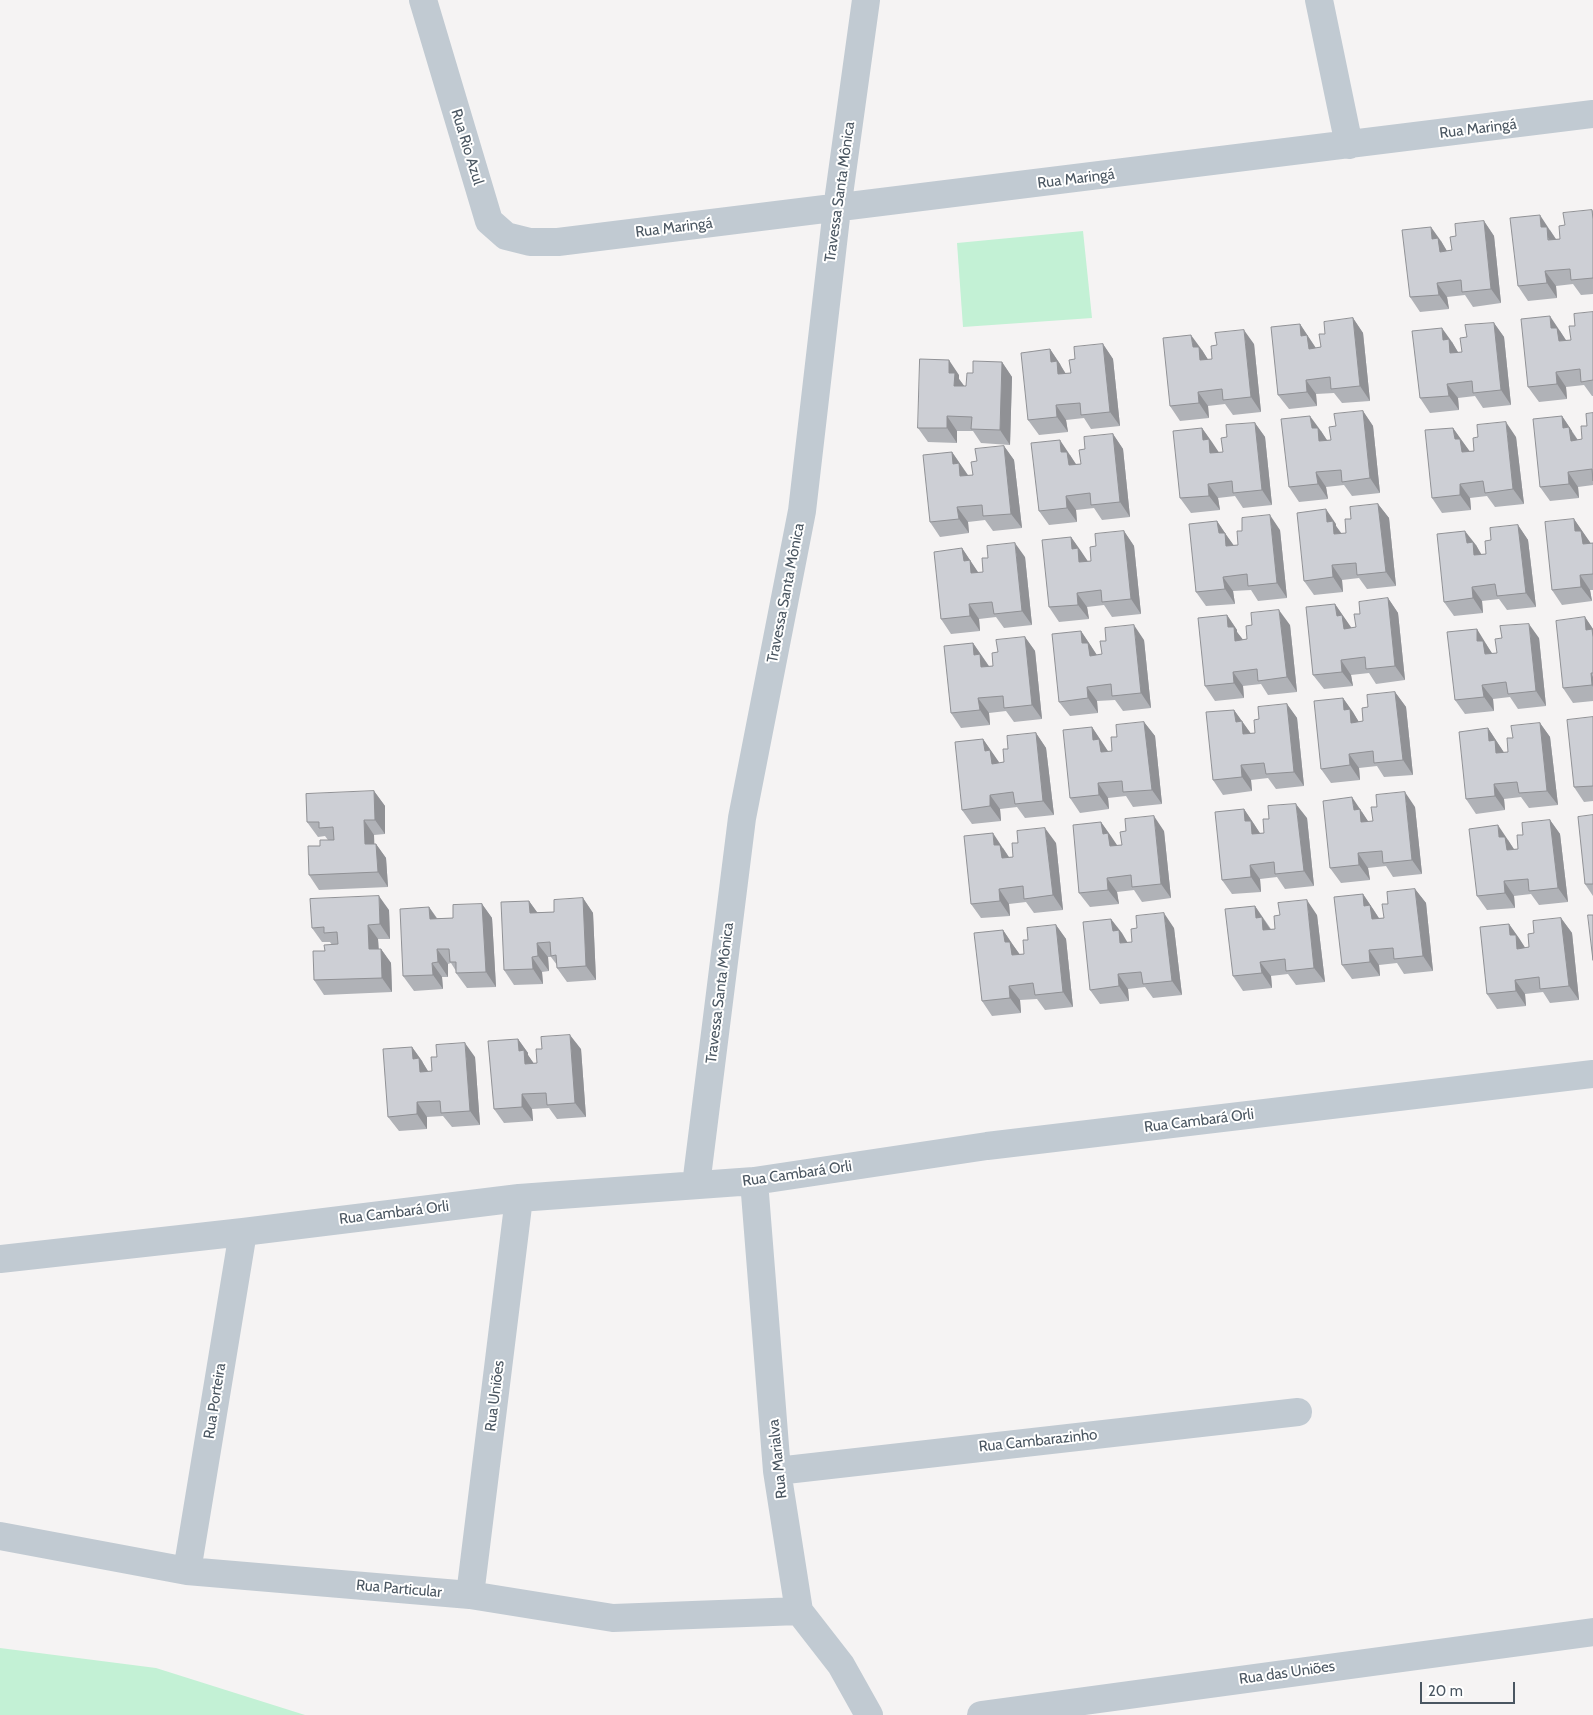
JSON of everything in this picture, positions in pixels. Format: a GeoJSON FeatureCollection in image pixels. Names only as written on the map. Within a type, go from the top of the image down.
{"type":"FeatureCollection","features":[{"type":"Feature","properties":{"kind":"street","name":"Rua Rio Azul"},"geometry":{"type":"LineString","coordinates":[[423,0],[489,221],[506,236],[530,242],[558,242]]}},
{"type":"Feature","properties":{"kind":"street","name":"Travessa Santa Mônica"},"geometry":{"type":"LineString","coordinates":[[696,1185],[742,818],[802,511],[837,209],[866,0]]}},
{"type":"Feature","properties":{"kind":"street"},"geometry":{"type":"LineString","coordinates":[[1319,0],[1349,146]]}},
{"type":"Feature","properties":{"kind":"street","name":"Rua Maringá"},"geometry":{"type":"LineString","coordinates":[[558,242],[1349,146],[1593,114]]}},
{"type":"Feature","properties":{"kind":"street","name":"Rua Cambará Orli"},"geometry":{"type":"LineString","coordinates":[[0,1259],[520,1198],[754,1181],[987,1146],[1593,1074]]}},
{"type":"Feature","properties":{"kind":"street","name":"Rua Marialva"},"geometry":{"type":"LineString","coordinates":[[754,1181],[777,1471],[799,1611],[841,1666],[869,1715]]}},
{"type":"Feature","properties":{"kind":"street","name":"Rua Uniões"},"geometry":{"type":"LineString","coordinates":[[470,1595],[520,1198]]}},
{"type":"Feature","properties":{"kind":"street","name":"Rua Porteira"},"geometry":{"type":"LineString","coordinates":[[187,1571],[243,1232]]}},
{"type":"Feature","properties":{"kind":"street","name":"Rua Cambarazinho"},"geometry":{"type":"LineString","coordinates":[[777,1471],[1298,1412]]}},
{"type":"Feature","properties":{"kind":"street","name":"Rua Particular"},"geometry":{"type":"LineString","coordinates":[[0,1536],[187,1571],[470,1595],[613,1618],[799,1611]]}},
{"type":"Feature","properties":{"kind":"street","name":"Rua das Uniões"},"geometry":{"type":"LineString","coordinates":[[981,1715],[1593,1632]]}},
{"type":"Feature","properties":{"kind":"green space"},"geometry":{"type":"Polygon","coordinates":[[[1083,231],[1092,318],[963,327],[957,243],[1083,231]]]}},
{"type":"Feature","properties":{"kind":"green space"},"geometry":{"type":"Polygon","coordinates":[[[0,1648],[156,1668],[305,1715],[0,1715],[0,1648]]]}},
{"type":"Feature","properties":{"kind":"building"},"geometry":{"type":"Polygon","coordinates":[[[1592,210],[1593,278],[1571,280],[1570,269],[1545,271],[1547,283],[1518,286],[1510,218],[1540,215],[1541,227],[1547,227],[1548,240],[1560,239],[1559,226],[1565,225],[1563,213],[1592,210]]]}},
{"type":"Feature","properties":{"kind":"building"},"geometry":{"type":"Polygon","coordinates":[[[1484,221],[1491,289],[1462,292],[1461,280],[1437,283],[1439,295],[1410,297],[1402,230],[1431,227],[1432,239],[1438,238],[1440,252],[1452,250],[1450,237],[1456,236],[1455,224],[1484,221]]]}},
{"type":"Feature","properties":{"kind":"building"},"geometry":{"type":"Polygon","coordinates":[[[1593,312],[1593,380],[1581,382],[1580,369],[1556,372],[1557,384],[1528,387],[1521,319],[1550,316],[1551,328],[1557,328],[1559,341],[1571,340],[1569,326],[1575,326],[1574,314],[1593,312]]]}},
{"type":"Feature","properties":{"kind":"building"},"geometry":{"type":"Polygon","coordinates":[[[1353,318],[1360,386],[1331,389],[1330,377],[1306,380],[1307,392],[1278,395],[1271,327],[1300,324],[1301,336],[1307,335],[1309,349],[1321,347],[1319,334],[1325,334],[1324,322],[1353,318]]]}},
{"type":"Feature","properties":{"kind":"building"},"geometry":{"type":"Polygon","coordinates":[[[1494,323],[1501,390],[1473,393],[1472,381],[1447,384],[1449,396],[1420,398],[1412,331],[1442,328],[1443,340],[1449,339],[1450,353],[1462,352],[1460,338],[1467,337],[1465,325],[1494,323]]]}},
{"type":"Feature","properties":{"kind":"building"},"geometry":{"type":"Polygon","coordinates":[[[1244,330],[1251,397],[1223,400],[1222,389],[1198,392],[1199,403],[1170,406],[1163,338],[1191,335],[1193,347],[1199,347],[1200,360],[1212,359],[1211,346],[1217,345],[1215,333],[1244,330]]]}},
{"type":"Feature","properties":{"kind":"building"},"geometry":{"type":"Polygon","coordinates":[[[1103,344],[1110,412],[1081,415],[1080,403],[1056,405],[1057,417],[1028,420],[1021,353],[1050,349],[1051,362],[1057,361],[1058,374],[1071,373],[1069,360],[1075,359],[1074,347],[1103,344]]]}},
{"type":"Feature","properties":{"kind":"building"},"geometry":{"type":"Polygon","coordinates":[[[920,359],[949,360],[949,373],[955,373],[954,386],[966,386],[967,373],[973,373],[973,361],[1002,362],[1000,430],[971,429],[972,417],[947,416],[947,428],[918,428],[920,359]]]}},
{"type":"Feature","properties":{"kind":"building"},"geometry":{"type":"Polygon","coordinates":[[[1363,411],[1370,478],[1342,482],[1341,470],[1316,472],[1318,484],[1289,487],[1281,419],[1310,416],[1312,428],[1318,428],[1319,441],[1331,440],[1329,427],[1336,426],[1334,414],[1363,411]]]}},
{"type":"Feature","properties":{"kind":"building"},"geometry":{"type":"Polygon","coordinates":[[[1593,413],[1593,481],[1592,469],[1568,472],[1569,484],[1540,487],[1533,419],[1562,416],[1563,428],[1569,427],[1571,441],[1582,439],[1581,426],[1587,426],[1586,414],[1593,413]]]}},
{"type":"Feature","properties":{"kind":"building"},"geometry":{"type":"Polygon","coordinates":[[[1506,422],[1513,489],[1485,493],[1483,481],[1460,484],[1460,495],[1432,498],[1425,430],[1453,428],[1455,439],[1460,439],[1462,452],[1474,451],[1473,438],[1478,437],[1477,425],[1506,422]]]}},
{"type":"Feature","properties":{"kind":"building"},"geometry":{"type":"Polygon","coordinates":[[[1255,423],[1262,490],[1233,493],[1232,481],[1208,484],[1209,496],[1180,498],[1173,431],[1202,428],[1203,440],[1209,439],[1210,453],[1223,452],[1221,438],[1227,437],[1226,425],[1255,423]]]}},
{"type":"Feature","properties":{"kind":"building"},"geometry":{"type":"Polygon","coordinates":[[[1113,434],[1120,502],[1091,505],[1090,493],[1066,496],[1067,508],[1039,511],[1031,443],[1060,440],[1061,452],[1067,452],[1069,465],[1081,464],[1079,450],[1085,449],[1084,437],[1113,434]]]}},
{"type":"Feature","properties":{"kind":"building"},"geometry":{"type":"Polygon","coordinates":[[[1004,446],[1011,514],[983,516],[982,505],[957,507],[959,519],[930,522],[923,455],[952,452],[953,464],[959,463],[960,476],[973,475],[971,462],[977,461],[975,449],[1004,446]]]}},
{"type":"Feature","properties":{"kind":"building"},"geometry":{"type":"Polygon","coordinates":[[[1378,504],[1386,572],[1357,575],[1356,563],[1332,565],[1333,577],[1304,581],[1297,513],[1326,509],[1327,522],[1333,521],[1334,534],[1346,533],[1345,519],[1351,519],[1350,507],[1378,504]]]}},
{"type":"Feature","properties":{"kind":"building"},"geometry":{"type":"Polygon","coordinates":[[[1270,515],[1277,583],[1248,586],[1247,574],[1223,577],[1225,589],[1196,592],[1189,524],[1217,521],[1219,533],[1225,533],[1226,546],[1238,545],[1237,531],[1242,531],[1242,518],[1270,515]]]}},
{"type":"Feature","properties":{"kind":"building"},"geometry":{"type":"Polygon","coordinates":[[[1574,519],[1575,531],[1581,531],[1583,544],[1593,543],[1593,574],[1580,575],[1581,587],[1552,590],[1545,522],[1574,519]]]}},
{"type":"Feature","properties":{"kind":"building"},"geometry":{"type":"Polygon","coordinates":[[[1518,525],[1526,593],[1497,596],[1495,584],[1472,587],[1473,598],[1444,602],[1437,534],[1465,531],[1467,543],[1473,542],[1474,555],[1486,554],[1485,541],[1491,540],[1490,528],[1518,525]]]}},
{"type":"Feature","properties":{"kind":"building"},"geometry":{"type":"Polygon","coordinates":[[[1124,531],[1131,599],[1102,602],[1101,590],[1077,593],[1078,605],[1049,607],[1042,540],[1071,537],[1072,549],[1078,548],[1079,562],[1091,561],[1090,547],[1096,546],[1095,534],[1124,531]]]}},
{"type":"Feature","properties":{"kind":"building"},"geometry":{"type":"Polygon","coordinates":[[[1015,543],[1022,611],[994,614],[992,602],[969,604],[970,616],[941,619],[934,552],[962,548],[964,561],[970,560],[971,573],[983,572],[982,558],[988,558],[987,546],[1015,543]]]}},
{"type":"Feature","properties":{"kind":"building"},"geometry":{"type":"Polygon","coordinates":[[[1388,598],[1395,666],[1366,669],[1365,657],[1341,660],[1342,672],[1313,675],[1306,607],[1335,604],[1337,616],[1342,615],[1344,629],[1356,627],[1354,614],[1360,614],[1359,602],[1388,598]]]}},
{"type":"Feature","properties":{"kind":"building"},"geometry":{"type":"Polygon","coordinates":[[[1279,610],[1287,677],[1258,681],[1257,669],[1233,672],[1234,683],[1205,686],[1198,618],[1227,615],[1228,627],[1234,627],[1235,641],[1247,639],[1246,626],[1252,625],[1251,613],[1279,610]]]}},
{"type":"Feature","properties":{"kind":"building"},"geometry":{"type":"Polygon","coordinates":[[[1585,617],[1586,630],[1592,629],[1593,637],[1592,685],[1563,688],[1556,621],[1585,617]]]}},
{"type":"Feature","properties":{"kind":"building"},"geometry":{"type":"Polygon","coordinates":[[[1529,624],[1536,691],[1508,694],[1506,682],[1482,685],[1484,697],[1455,700],[1447,632],[1477,629],[1477,641],[1483,641],[1485,654],[1497,653],[1495,639],[1502,638],[1500,626],[1529,624]]]}},
{"type":"Feature","properties":{"kind":"building"},"geometry":{"type":"Polygon","coordinates":[[[1134,625],[1141,693],[1112,696],[1111,684],[1087,687],[1088,698],[1059,702],[1052,634],[1081,631],[1082,643],[1088,643],[1090,656],[1102,654],[1100,641],[1106,641],[1105,628],[1134,625]]]}},
{"type":"Feature","properties":{"kind":"building"},"geometry":{"type":"Polygon","coordinates":[[[1025,637],[1032,705],[1004,708],[1003,696],[978,698],[980,710],[951,713],[944,646],[973,643],[974,655],[980,654],[981,667],[993,666],[992,653],[998,652],[996,640],[1025,637]]]}},
{"type":"Feature","properties":{"kind":"building"},"geometry":{"type":"Polygon","coordinates":[[[1395,692],[1403,760],[1374,763],[1373,751],[1349,754],[1350,765],[1321,769],[1314,701],[1343,698],[1344,710],[1350,709],[1351,723],[1363,721],[1362,708],[1368,707],[1367,695],[1395,692]]]}},
{"type":"Feature","properties":{"kind":"building"},"geometry":{"type":"Polygon","coordinates":[[[1287,704],[1294,772],[1266,774],[1264,763],[1241,765],[1242,777],[1213,780],[1206,712],[1234,710],[1236,722],[1242,721],[1243,734],[1255,733],[1254,720],[1259,719],[1258,707],[1287,704]]]}},
{"type":"Feature","properties":{"kind":"building"},"geometry":{"type":"Polygon","coordinates":[[[1593,717],[1593,786],[1574,787],[1567,720],[1593,717]]]}},
{"type":"Feature","properties":{"kind":"building"},"geometry":{"type":"Polygon","coordinates":[[[1144,722],[1152,790],[1123,792],[1122,781],[1098,783],[1099,795],[1070,798],[1063,730],[1092,727],[1093,740],[1099,739],[1101,752],[1112,751],[1111,737],[1117,737],[1116,725],[1144,722]]]}},
{"type":"Feature","properties":{"kind":"building"},"geometry":{"type":"Polygon","coordinates":[[[1540,723],[1547,791],[1519,793],[1517,782],[1494,784],[1495,796],[1466,799],[1459,732],[1488,728],[1489,741],[1495,740],[1496,753],[1508,752],[1507,738],[1513,738],[1511,726],[1540,723]]]}},
{"type":"Feature","properties":{"kind":"building"},"geometry":{"type":"Polygon","coordinates":[[[1036,733],[1043,801],[1015,804],[1013,792],[990,795],[990,806],[962,810],[955,742],[983,739],[985,751],[990,750],[992,764],[1004,762],[1003,749],[1008,749],[1007,736],[1036,733]]]}},
{"type":"Feature","properties":{"kind":"building"},"geometry":{"type":"Polygon","coordinates":[[[374,791],[375,820],[364,820],[365,844],[376,844],[378,872],[309,875],[308,846],[320,846],[320,840],[334,840],[333,827],[319,828],[319,822],[307,822],[306,794],[374,791]]]}},
{"type":"Feature","properties":{"kind":"building"},"geometry":{"type":"Polygon","coordinates":[[[1405,792],[1412,860],[1383,863],[1382,851],[1358,853],[1359,865],[1330,868],[1323,801],[1352,797],[1354,810],[1360,809],[1361,822],[1373,821],[1371,807],[1377,807],[1376,795],[1405,792]]]}},
{"type":"Feature","properties":{"kind":"building"},"geometry":{"type":"Polygon","coordinates":[[[1296,804],[1304,871],[1275,874],[1274,862],[1250,865],[1251,877],[1222,880],[1215,812],[1244,809],[1245,821],[1251,821],[1252,834],[1264,833],[1263,819],[1269,819],[1268,806],[1296,804]]]}},
{"type":"Feature","properties":{"kind":"building"},"geometry":{"type":"Polygon","coordinates":[[[1593,815],[1593,884],[1585,884],[1578,817],[1593,815]]]}},
{"type":"Feature","properties":{"kind":"building"},"geometry":{"type":"Polygon","coordinates":[[[1154,816],[1161,884],[1132,887],[1131,875],[1107,878],[1108,890],[1079,893],[1073,825],[1101,822],[1103,834],[1108,833],[1110,846],[1122,845],[1120,832],[1126,831],[1125,819],[1154,816]]]}},
{"type":"Feature","properties":{"kind":"building"},"geometry":{"type":"Polygon","coordinates":[[[1550,820],[1558,888],[1529,891],[1528,879],[1504,881],[1505,893],[1477,896],[1469,829],[1498,825],[1499,837],[1505,837],[1507,850],[1518,849],[1517,835],[1523,835],[1522,823],[1550,820]]]}},
{"type":"Feature","properties":{"kind":"building"},"geometry":{"type":"Polygon","coordinates":[[[1045,828],[1053,895],[1024,899],[1023,886],[999,889],[1000,901],[971,904],[964,836],[993,833],[994,845],[1000,845],[1002,858],[1013,857],[1012,843],[1018,843],[1017,831],[1045,828]]]}},
{"type":"Feature","properties":{"kind":"building"},"geometry":{"type":"Polygon","coordinates":[[[1415,889],[1423,956],[1394,959],[1393,948],[1369,950],[1370,962],[1342,965],[1334,897],[1363,894],[1364,906],[1370,905],[1372,919],[1384,918],[1382,904],[1388,904],[1387,892],[1415,889]]]}},
{"type":"Feature","properties":{"kind":"building"},"geometry":{"type":"Polygon","coordinates":[[[379,896],[380,924],[368,925],[369,949],[381,949],[382,978],[314,980],[313,951],[325,951],[324,945],[338,944],[337,932],[324,933],[324,927],[312,928],[310,899],[379,896]]]}},
{"type":"Feature","properties":{"kind":"building"},"geometry":{"type":"Polygon","coordinates":[[[583,898],[586,966],[557,968],[556,955],[551,956],[550,942],[537,943],[538,956],[532,957],[533,969],[504,970],[501,902],[529,901],[530,913],[554,912],[554,900],[583,898]]]}},
{"type":"Feature","properties":{"kind":"building"},"geometry":{"type":"Polygon","coordinates":[[[1307,900],[1314,968],[1286,971],[1285,959],[1260,962],[1262,973],[1233,976],[1225,909],[1255,906],[1256,918],[1262,917],[1263,930],[1275,929],[1274,916],[1280,915],[1278,903],[1307,900]]]}},
{"type":"Feature","properties":{"kind":"building"},"geometry":{"type":"Polygon","coordinates":[[[482,904],[486,972],[456,973],[456,962],[450,962],[449,949],[437,949],[438,962],[432,963],[433,975],[403,976],[400,909],[429,907],[430,919],[453,918],[453,905],[482,904]]]}},
{"type":"Feature","properties":{"kind":"building"},"geometry":{"type":"Polygon","coordinates":[[[1164,913],[1172,981],[1143,984],[1141,972],[1118,974],[1119,986],[1090,990],[1083,922],[1111,919],[1113,931],[1119,930],[1120,943],[1132,942],[1131,929],[1137,928],[1136,916],[1164,913]]]}},
{"type":"Feature","properties":{"kind":"building"},"geometry":{"type":"Polygon","coordinates":[[[1588,915],[1593,915],[1593,960],[1588,915]]]}},
{"type":"Feature","properties":{"kind":"building"},"geometry":{"type":"Polygon","coordinates":[[[1561,918],[1569,986],[1540,989],[1539,977],[1515,980],[1516,991],[1487,994],[1480,927],[1509,924],[1510,935],[1516,935],[1517,949],[1529,947],[1528,934],[1534,933],[1533,921],[1561,918]]]}},
{"type":"Feature","properties":{"kind":"building"},"geometry":{"type":"Polygon","coordinates":[[[1056,925],[1063,992],[1035,995],[1033,983],[1009,986],[1010,998],[982,1001],[974,933],[1003,930],[1005,942],[1010,942],[1012,955],[1024,954],[1023,940],[1028,940],[1027,928],[1056,925]]]}},
{"type":"Feature","properties":{"kind":"building"},"geometry":{"type":"Polygon","coordinates":[[[570,1035],[575,1103],[547,1105],[546,1093],[522,1094],[522,1107],[494,1109],[488,1041],[518,1039],[519,1051],[524,1050],[525,1064],[537,1063],[536,1049],[542,1049],[541,1037],[570,1035]]]}},
{"type":"Feature","properties":{"kind":"building"},"geometry":{"type":"Polygon","coordinates":[[[465,1043],[470,1111],[441,1113],[440,1101],[417,1102],[417,1114],[388,1117],[383,1049],[412,1047],[413,1059],[419,1058],[420,1072],[432,1071],[431,1057],[437,1057],[436,1045],[465,1043]]]}}]}
